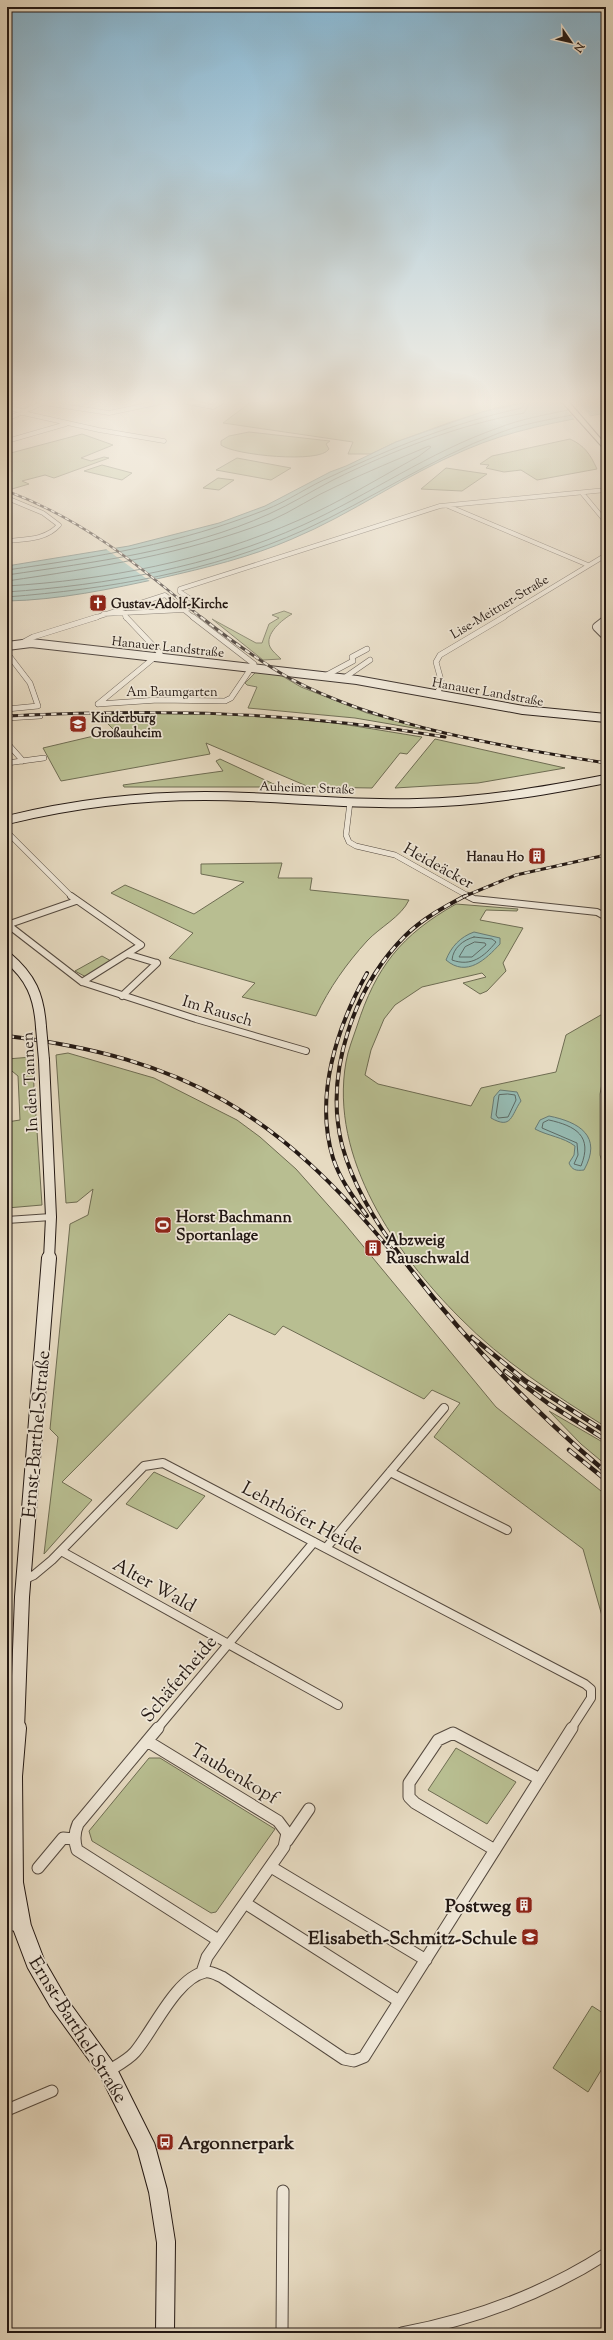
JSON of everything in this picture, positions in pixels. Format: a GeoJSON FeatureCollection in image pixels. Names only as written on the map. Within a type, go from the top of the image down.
{"type":"FeatureCollection","features":[{"type":"Feature","properties":{"kind":"street"},"geometry":{"type":"LineString","coordinates":[[7,541],[47,534],[55,530],[59,525],[39,511]]}},
{"type":"Feature","properties":{"kind":"street"},"geometry":{"type":"LineString","coordinates":[[103,614],[184,610],[200,605],[179,591],[184,587],[426,511]]}},
{"type":"Feature","properties":{"kind":"street"},"geometry":{"type":"LineString","coordinates":[[461,511],[588,565]]}},
{"type":"Feature","properties":{"kind":"street"},"geometry":{"type":"LineString","coordinates":[[597,511],[606,522]]}},
{"type":"Feature","properties":{"kind":"street","name":"Lise-Meitner-Straße"},"geometry":{"type":"LineString","coordinates":[[436,694],[442,684],[436,662],[440,655],[606,555]]}},
{"type":"Feature","properties":{"kind":"street"},"geometry":{"type":"LineString","coordinates":[[22,643],[32,637],[165,594],[252,661],[253,668]]}},
{"type":"Feature","properties":{"kind":"street"},"geometry":{"type":"LineString","coordinates":[[124,613],[127,620],[159,650],[159,654],[155,657]]}},
{"type":"Feature","properties":{"kind":"street"},"geometry":{"type":"LineString","coordinates":[[606,620],[597,627],[606,635]]}},
{"type":"Feature","properties":{"kind":"street"},"geometry":{"type":"LineString","coordinates":[[606,626],[603,630],[606,635]]}},
{"type":"Feature","properties":{"kind":"street","name":"Hanauer Landstraße"},"geometry":{"type":"LineString","coordinates":[[7,646],[22,643],[344,678],[523,710],[606,718]]}},
{"type":"Feature","properties":{"kind":"street"},"geometry":{"type":"LineString","coordinates":[[325,676],[353,661],[352,657],[367,649]]}},
{"type":"Feature","properties":{"kind":"street"},"geometry":{"type":"LineString","coordinates":[[7,653],[30,683],[38,706],[7,709]]}},
{"type":"Feature","properties":{"kind":"street","name":"Am Baumgarten"},"geometry":{"type":"LineString","coordinates":[[155,657],[98,704],[158,700],[225,701],[231,698],[253,668]]}},
{"type":"Feature","properties":{"kind":"street"},"geometry":{"type":"LineString","coordinates":[[344,678],[370,660]]}},
{"type":"Feature","properties":{"kind":"street"},"geometry":{"type":"LineString","coordinates":[[7,718],[40,716]]}},
{"type":"Feature","properties":{"kind":"street"},"geometry":{"type":"LineString","coordinates":[[7,743],[22,761]]}},
{"type":"Feature","properties":{"kind":"street"},"geometry":{"type":"LineString","coordinates":[[7,763],[44,758]]}},
{"type":"Feature","properties":{"kind":"street","name":"Auheimer Straße"},"geometry":{"type":"LineString","coordinates":[[7,814],[91,798],[150,792],[217,790],[386,797],[447,796],[533,788],[590,778],[605,778]]}},
{"type":"Feature","properties":{"kind":"street","name":"Auheimer Straße"},"geometry":{"type":"LineString","coordinates":[[7,820],[87,804],[159,797],[223,796],[350,802],[455,801],[532,793],[605,778]]}},
{"type":"Feature","properties":{"kind":"street","name":"Heideäcker"},"geometry":{"type":"LineString","coordinates":[[350,802],[346,835],[349,842],[356,846],[395,855],[474,900],[597,912],[606,917]]}},
{"type":"Feature","properties":{"kind":"street"},"geometry":{"type":"LineString","coordinates":[[7,832],[76,901],[141,945],[82,982]]}},
{"type":"Feature","properties":{"kind":"street"},"geometry":{"type":"LineString","coordinates":[[7,925],[76,901]]}},
{"type":"Feature","properties":{"kind":"street","name":"Im Rausch"},"geometry":{"type":"LineString","coordinates":[[7,925],[82,982],[122,996],[306,1051]]}},
{"type":"Feature","properties":{"kind":"street"},"geometry":{"type":"LineString","coordinates":[[122,996],[157,963],[127,954]]}},
{"type":"Feature","properties":{"kind":"street","name":"In den Tannen"},"geometry":{"type":"LineString","coordinates":[[7,957],[27,975],[37,990],[42,1027],[44,1060],[50,1217]]}},
{"type":"Feature","properties":{"kind":"street"},"geometry":{"type":"LineString","coordinates":[[7,1220],[50,1217]]}},
{"type":"Feature","properties":{"kind":"street","name":"Ernst-Barthel-Straße"},"geometry":{"type":"LineString","coordinates":[[50,1217],[47,1290],[23,1580],[20,1688],[13,1776],[13,1861],[11,1898],[14,1925],[58,2002],[108,2071],[143,2141],[158,2191],[166,2242],[165,2333]]}},
{"type":"Feature","properties":{"kind":"street"},"geometry":{"type":"LineString","coordinates":[[326,1548],[444,1408]]}},
{"type":"Feature","properties":{"kind":"street","name":"Lehrhöfer Heide"},"geometry":{"type":"LineString","coordinates":[[23,1580],[34,1575],[61,1551],[144,1466],[163,1463],[567,1674],[591,1689],[591,1698],[540,1779]]}},
{"type":"Feature","properties":{"kind":"street"},"geometry":{"type":"LineString","coordinates":[[390,1472],[507,1530]]}},
{"type":"Feature","properties":{"kind":"street","name":"Schäferheide"},"geometry":{"type":"LineString","coordinates":[[74,1839],[78,1824],[314,1542]]}},
{"type":"Feature","properties":{"kind":"street","name":"Alter Wald"},"geometry":{"type":"LineString","coordinates":[[61,1551],[338,1705]]}},
{"type":"Feature","properties":{"kind":"street"},"geometry":{"type":"LineString","coordinates":[[108,2071],[125,2061],[135,2052],[183,1985],[202,1972],[212,1972],[222,1978],[344,2059],[354,2061],[364,2056],[496,1850],[540,1779],[453,1733],[438,1740],[409,1783],[409,1797],[415,1804],[496,1850]]}},
{"type":"Feature","properties":{"kind":"street","name":"Taubenkopf"},"geometry":{"type":"LineString","coordinates":[[148,1742],[278,1821],[287,1833],[284,1847]]}},
{"type":"Feature","properties":{"kind":"street"},"geometry":{"type":"LineString","coordinates":[[202,1972],[207,1957],[218,1940],[271,1867],[309,1809]]}},
{"type":"Feature","properties":{"kind":"street"},"geometry":{"type":"LineString","coordinates":[[38,1868],[63,1838],[74,1839],[77,1850],[218,1940]]}},
{"type":"Feature","properties":{"kind":"street"},"geometry":{"type":"LineString","coordinates":[[271,1867],[426,1960]]}},
{"type":"Feature","properties":{"kind":"street"},"geometry":{"type":"LineString","coordinates":[[245,1903],[400,2001]]}},
{"type":"Feature","properties":{"kind":"street"},"geometry":{"type":"LineString","coordinates":[[7,2110],[52,2091]]}},
{"type":"Feature","properties":{"kind":"street"},"geometry":{"type":"LineString","coordinates":[[282,2333],[283,2191]]}},
{"type":"Feature","properties":{"kind":"street"},"geometry":{"type":"LineString","coordinates":[[402,2333],[492,2313],[555,2285],[606,2254]]}},
{"type":"Feature","properties":{"kind":"green space"},"geometry":{"type":"Polygon","coordinates":[[[284,611],[292,614],[284,619],[275,628],[269,642],[270,647],[281,659],[263,660],[212,619],[256,643],[262,643],[269,624],[279,618],[272,615],[284,611]]]}},
{"type":"Feature","properties":{"kind":"green space"},"geometry":{"type":"Polygon","coordinates":[[[257,671],[277,673],[301,687],[367,713],[437,732],[355,718],[248,708],[257,687],[247,685],[245,683],[257,671]]]}},
{"type":"Feature","properties":{"kind":"green space"},"geometry":{"type":"Polygon","coordinates":[[[97,713],[215,714],[303,719],[422,737],[407,754],[400,753],[372,788],[309,787],[206,743],[210,754],[61,781],[43,748],[115,731],[97,713]]]}},
{"type":"Feature","properties":{"kind":"green space"},"geometry":{"type":"Polygon","coordinates":[[[435,739],[565,768],[478,783],[395,788],[435,739]]]}},
{"type":"Feature","properties":{"kind":"green space"},"geometry":{"type":"Polygon","coordinates":[[[220,759],[280,787],[124,787],[123,785],[223,771],[216,761],[220,759]]]}},
{"type":"Feature","properties":{"kind":"green space"},"geometry":{"type":"Polygon","coordinates":[[[282,863],[278,878],[312,878],[310,890],[409,900],[401,912],[372,936],[352,958],[339,976],[316,1016],[242,997],[255,983],[169,958],[193,933],[111,893],[125,885],[194,914],[244,882],[201,874],[201,864],[282,863]]]}},
{"type":"Feature","properties":{"kind":"green space"},"geometry":{"type":"Polygon","coordinates":[[[456,904],[518,909],[517,911],[486,910],[480,920],[523,928],[503,963],[506,971],[487,991],[480,994],[463,983],[486,977],[482,973],[422,987],[395,1005],[384,1019],[371,1050],[365,1075],[378,1084],[471,1106],[481,1088],[556,1072],[566,1035],[606,1012],[606,1063],[600,1094],[600,1155],[606,1176],[606,1427],[548,1390],[493,1349],[476,1334],[436,1293],[391,1234],[373,1202],[358,1168],[348,1134],[343,1098],[346,1062],[349,1048],[364,1005],[382,970],[393,954],[420,928],[456,904]]]}},
{"type":"Feature","properties":{"kind":"green space"},"geometry":{"type":"Polygon","coordinates":[[[102,956],[111,961],[86,977],[75,971],[102,956]]]}},
{"type":"Feature","properties":{"kind":"green space"},"geometry":{"type":"Polygon","coordinates":[[[68,1053],[154,1078],[237,1120],[260,1137],[296,1169],[344,1223],[496,1407],[606,1495],[606,1630],[583,1549],[434,1437],[460,1403],[432,1390],[424,1399],[283,1326],[275,1335],[229,1314],[62,1482],[92,1500],[44,1554],[58,1437],[50,1429],[70,1224],[88,1215],[93,1189],[77,1202],[66,1203],[56,1055],[68,1053]]]}},
{"type":"Feature","properties":{"kind":"green space"},"geometry":{"type":"Polygon","coordinates":[[[32,1057],[42,1205],[7,1208],[7,1122],[20,1120],[18,1076],[7,1067],[7,1059],[32,1057]]]}},
{"type":"Feature","properties":{"kind":"green space"},"geometry":{"type":"Polygon","coordinates":[[[549,1411],[606,1444],[606,1465],[581,1444],[549,1411]]]}},
{"type":"Feature","properties":{"kind":"green space"},"geometry":{"type":"Polygon","coordinates":[[[154,1472],[205,1496],[177,1529],[126,1504],[154,1472]]]}},
{"type":"Feature","properties":{"kind":"green space"},"geometry":{"type":"Polygon","coordinates":[[[456,1748],[516,1782],[487,1824],[428,1790],[456,1748]]]}},
{"type":"Feature","properties":{"kind":"green space"},"geometry":{"type":"Polygon","coordinates":[[[149,1758],[160,1758],[275,1829],[216,1912],[211,1913],[92,1841],[89,1831],[149,1758]]]}},
{"type":"Feature","properties":{"kind":"green space"},"geometry":{"type":"Polygon","coordinates":[[[592,2006],[606,2015],[606,2062],[588,2092],[553,2068],[592,2006]]]}},
{"type":"Feature","properties":{"kind":"water"},"geometry":{"type":"Polygon","coordinates":[[[251,511],[348,511],[292,539],[244,557],[211,566],[104,590],[46,599],[7,601],[7,566],[129,546],[219,523],[251,511]]]}},
{"type":"Feature","properties":{"kind":"water"},"geometry":{"type":"Polygon","coordinates":[[[474,932],[500,938],[500,944],[489,955],[469,967],[454,965],[446,960],[457,943],[464,937],[474,932]]]}},
{"type":"Feature","properties":{"kind":"water"},"geometry":{"type":"Polygon","coordinates":[[[500,1090],[517,1092],[521,1101],[513,1116],[507,1122],[498,1121],[491,1118],[494,1097],[500,1090]]]}},
{"type":"Feature","properties":{"kind":"water"},"geometry":{"type":"Polygon","coordinates":[[[549,1116],[570,1122],[585,1132],[591,1148],[584,1170],[575,1170],[569,1163],[574,1155],[575,1146],[535,1129],[540,1120],[549,1116]]]}},
{"type":"Feature","properties":{"kind":"pier"},"geometry":{"type":"Polygon","coordinates":[[[114,547],[159,581],[151,582],[106,549],[114,547]]]}},
{"type":"Feature","properties":{"kind":"railway"},"geometry":{"type":"LineString","coordinates":[[52,511],[87,530],[133,562],[202,618]]}},
{"type":"Feature","properties":{"kind":"railway"},"geometry":{"type":"LineString","coordinates":[[201,617],[244,650],[291,679],[327,696],[364,710],[445,733],[486,742],[606,763]]}},
{"type":"Feature","properties":{"kind":"railway"},"geometry":{"type":"LineString","coordinates":[[7,716],[118,713],[226,714],[335,722],[389,728],[445,737]]}},
{"type":"Feature","properties":{"kind":"railway"},"geometry":{"type":"LineString","coordinates":[[464,897],[516,875],[606,855]]}},
{"type":"Feature","properties":{"kind":"railway"},"geometry":{"type":"LineString","coordinates":[[403,1259],[384,1233],[367,1205],[359,1190],[342,1145],[337,1117],[337,1089],[341,1061],[348,1033],[358,1006],[371,980],[387,957],[405,936],[419,924],[441,909],[464,897]]}},
{"type":"Feature","properties":{"kind":"railway"},"geometry":{"type":"LineString","coordinates":[[367,973],[346,1016],[338,1039],[327,1086],[326,1111],[328,1134],[333,1158],[339,1174],[367,1216]]}},
{"type":"Feature","properties":{"kind":"railway"},"geometry":{"type":"LineString","coordinates":[[7,1036],[70,1046],[127,1060],[177,1078],[224,1100],[267,1129],[309,1163],[350,1204],[392,1252]]}},
{"type":"Feature","properties":{"kind":"railway"},"geometry":{"type":"LineString","coordinates":[[606,1110],[606,1121]]}},
{"type":"Feature","properties":{"kind":"railway"},"geometry":{"type":"LineString","coordinates":[[402,1258],[448,1316],[498,1371],[550,1423],[606,1472]]}},
{"type":"Feature","properties":{"kind":"railway"},"geometry":{"type":"LineString","coordinates":[[472,1337],[526,1381],[606,1432]]}},
{"type":"Feature","properties":{"kind":"railway"},"geometry":{"type":"LineString","coordinates":[[505,1371],[549,1404],[606,1440]]}},
{"type":"Feature","properties":{"kind":"railway"},"geometry":{"type":"LineString","coordinates":[[569,1450],[606,1480]]}},
{"type":"Feature","properties":{"kind":"place","name":"Gustav-Adolf-Kirche"},"geometry":{"type":"Point","coordinates":[98,603]}},
{"type":"Feature","properties":{"kind":"place","name":"Kinderburg Großauheim"},"geometry":{"type":"Point","coordinates":[78,724]}},
{"type":"Feature","properties":{"kind":"place","name":"Hanau Ho"},"geometry":{"type":"Point","coordinates":[537,856]}},
{"type":"Feature","properties":{"kind":"place","name":"Horst Bachmann Sportanlage"},"geometry":{"type":"Point","coordinates":[163,1225]}},
{"type":"Feature","properties":{"kind":"place","name":"Abzweig Rauschwald"},"geometry":{"type":"Point","coordinates":[373,1248]}},
{"type":"Feature","properties":{"kind":"place","name":"Postweg"},"geometry":{"type":"Point","coordinates":[524,1905]}},
{"type":"Feature","properties":{"kind":"place","name":"Elisabeth-Schmitz-Schule"},"geometry":{"type":"Point","coordinates":[530,1937]}},
{"type":"Feature","properties":{"kind":"place","name":"Argonnerpark"},"geometry":{"type":"Point","coordinates":[165,2142]}}]}
